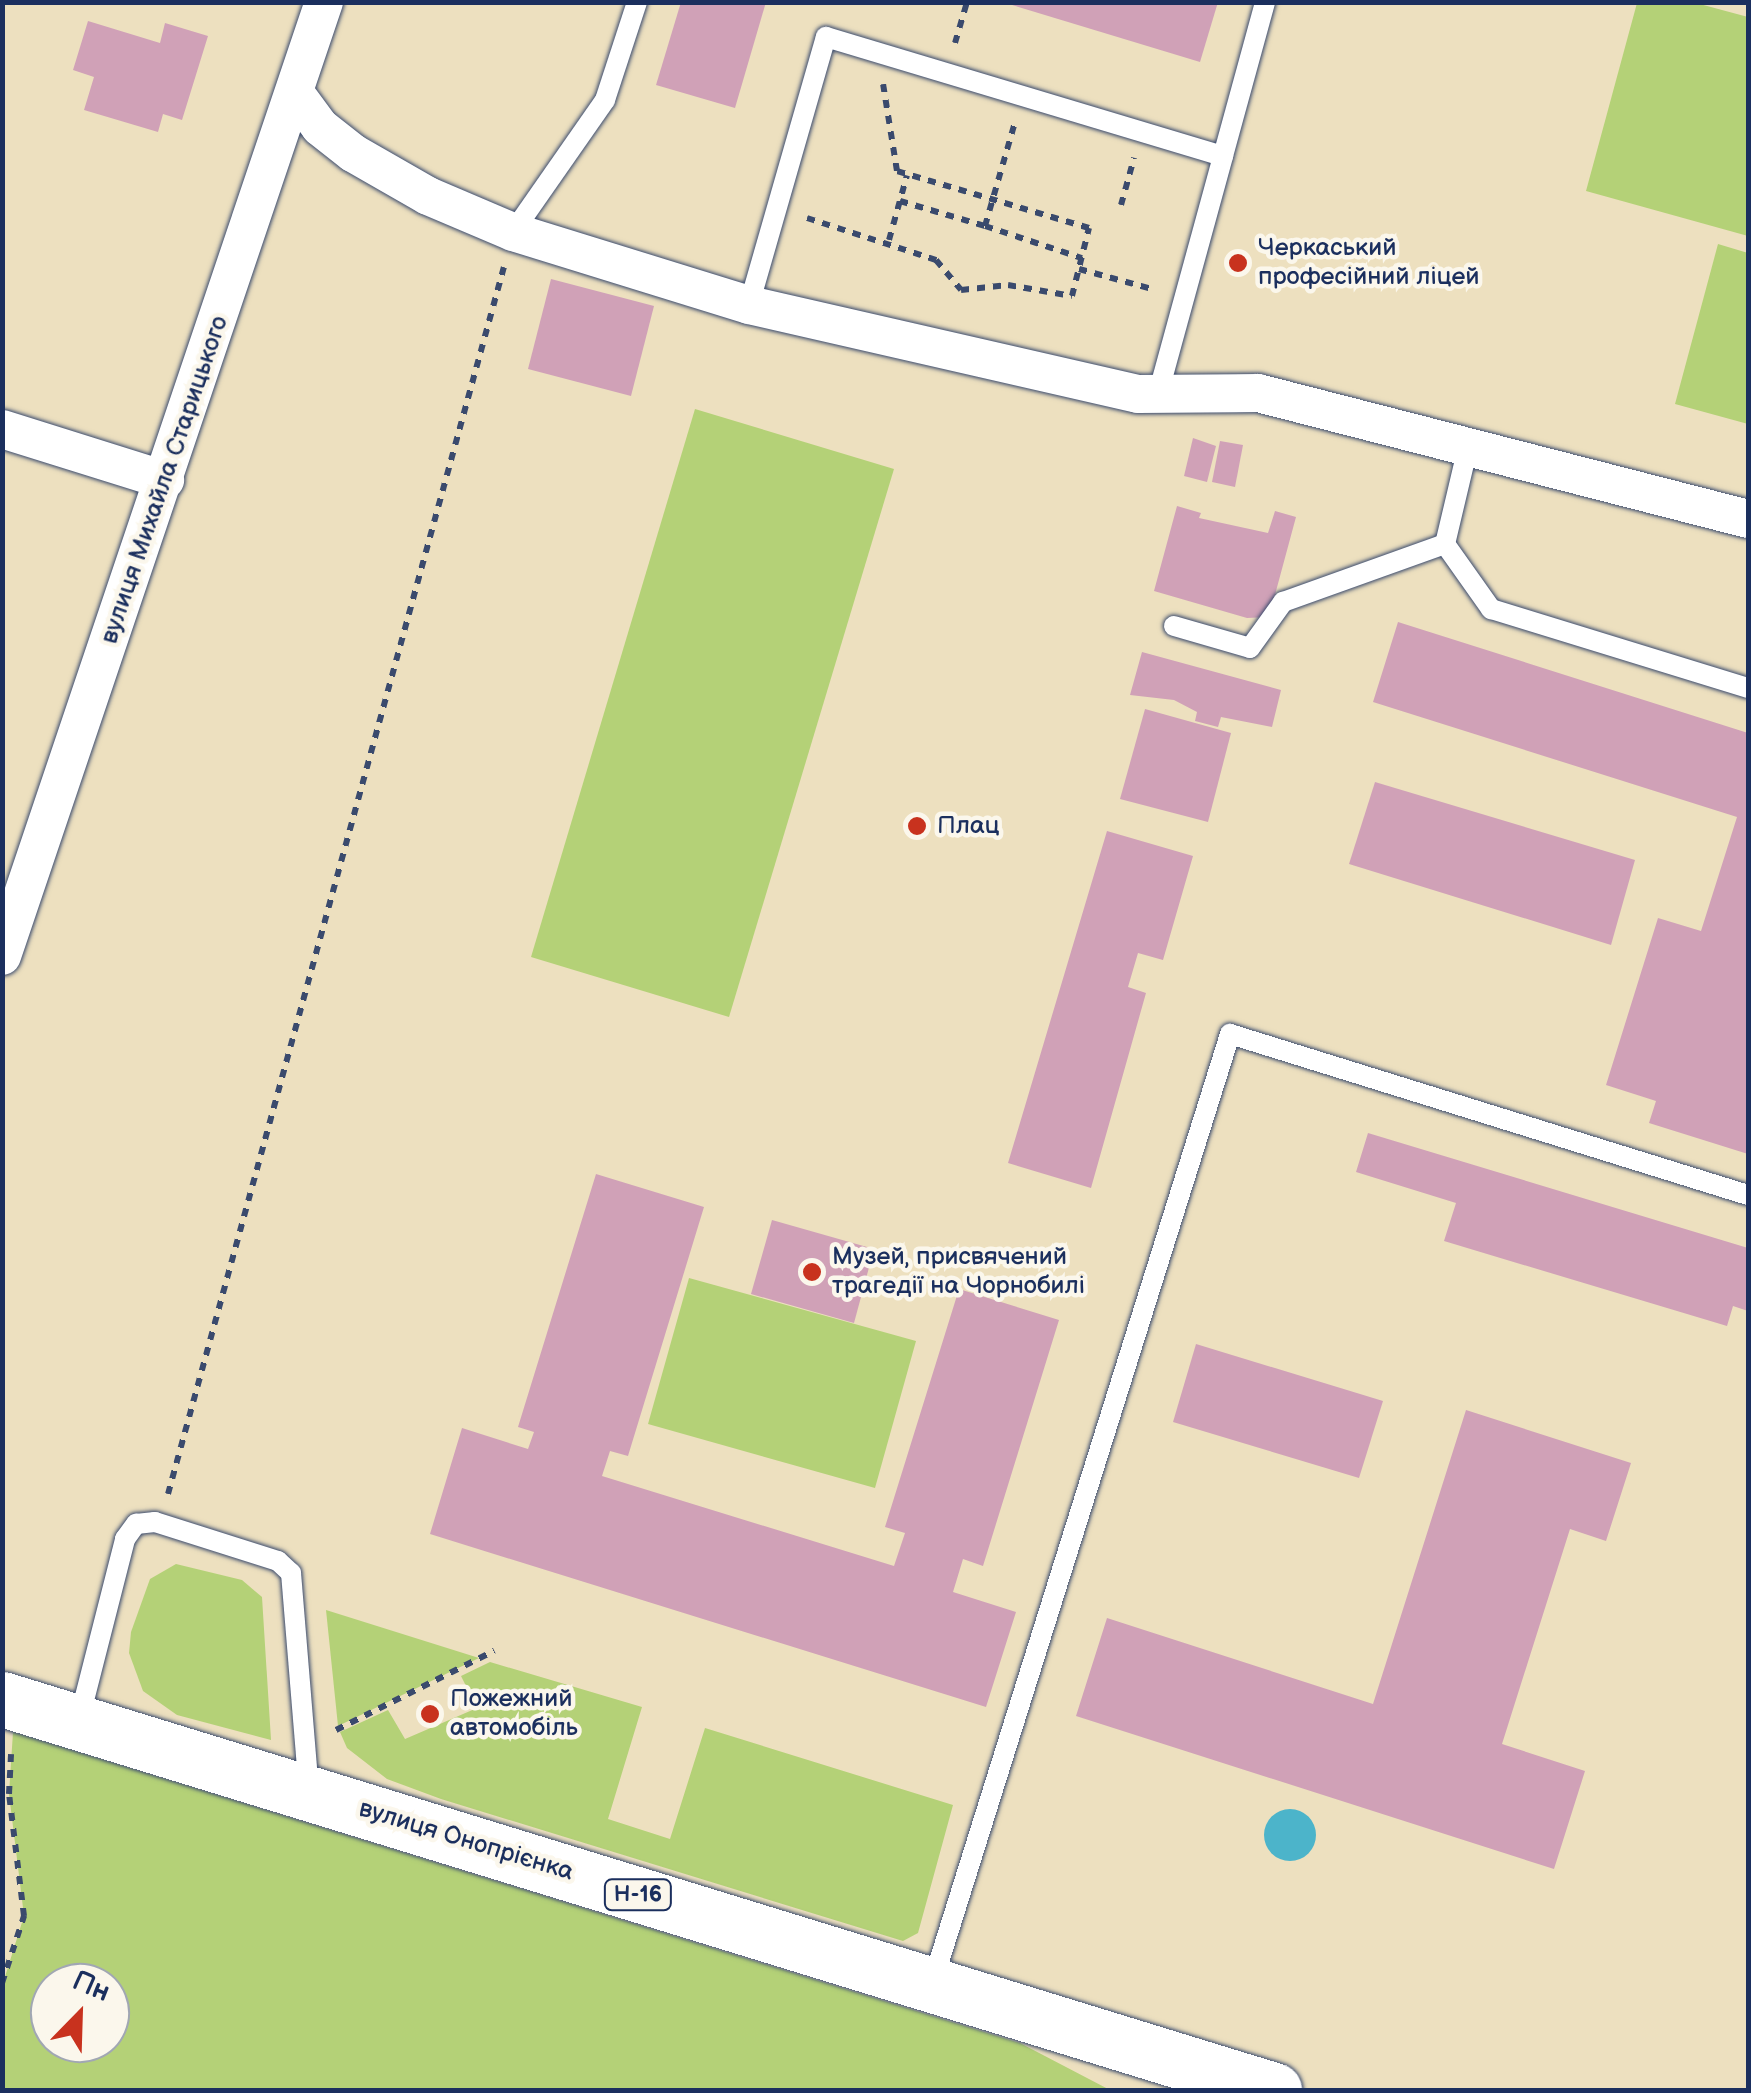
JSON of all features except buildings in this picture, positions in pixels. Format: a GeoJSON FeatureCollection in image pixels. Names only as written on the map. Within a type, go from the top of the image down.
{"type":"FeatureCollection","features":[{"type":"Feature","properties":{"kind":"main road","name":"вулиця Онопрієнка"},"geometry":{"type":"LineString","coordinates":[[8,1701],[1274,2090]]}},
{"type":"Feature","properties":{"kind":"street","name":"вулиця Михайла Старицького"},"geometry":{"type":"LineString","coordinates":[[2,956],[324,2]]}},
{"type":"Feature","properties":{"kind":"street"},"geometry":{"type":"LineString","coordinates":[[295,93],[320,127],[352,153],[428,196],[513,232],[749,306],[1158,394],[1258,393],[1748,519]]}},
{"type":"Feature","properties":{"kind":"street"},"geometry":{"type":"LineString","coordinates":[[2,428],[165,480]]}},
{"type":"Feature","properties":{"kind":"lane"},"geometry":{"type":"LineString","coordinates":[[513,232],[606,100],[637,2]]}},
{"type":"Feature","properties":{"kind":"lane"},"geometry":{"type":"LineString","coordinates":[[1158,394],[1266,2]]}},
{"type":"Feature","properties":{"kind":"lane"},"geometry":{"type":"LineString","coordinates":[[749,306],[826,37],[1223,156]]}},
{"type":"Feature","properties":{"kind":"lane"},"geometry":{"type":"LineString","coordinates":[[1468,447],[1444,544],[1491,609],[1748,688]]}},
{"type":"Feature","properties":{"kind":"lane"},"geometry":{"type":"LineString","coordinates":[[1174,626],[1250,648],[1282,602],[1444,544]]}},
{"type":"Feature","properties":{"kind":"lane"},"geometry":{"type":"LineString","coordinates":[[932,1986],[1230,1034],[1748,1195]]}},
{"type":"Feature","properties":{"kind":"lane"},"geometry":{"type":"LineString","coordinates":[[78,1722],[125,1538],[136,1524],[160,1524],[278,1561],[292,1573],[310,1792]]}},
{"type":"Feature","properties":{"kind":"path"},"geometry":{"type":"LineString","coordinates":[[947,74],[967,2]]}},
{"type":"Feature","properties":{"kind":"path"},"geometry":{"type":"LineString","coordinates":[[777,209],[889,240],[936,260],[962,290],[1008,284],[1072,296],[1089,228],[897,171],[878,53]]}},
{"type":"Feature","properties":{"kind":"path"},"geometry":{"type":"LineString","coordinates":[[985,226],[1022,97]]}},
{"type":"Feature","properties":{"kind":"path"},"geometry":{"type":"LineString","coordinates":[[1121,205],[1141,132]]}},
{"type":"Feature","properties":{"kind":"path"},"geometry":{"type":"LineString","coordinates":[[889,240],[907,175]]}},
{"type":"Feature","properties":{"kind":"path"},"geometry":{"type":"LineString","coordinates":[[900,200],[1082,258]]}},
{"type":"Feature","properties":{"kind":"path"},"geometry":{"type":"LineString","coordinates":[[160,1524],[513,232]]}},
{"type":"Feature","properties":{"kind":"path"},"geometry":{"type":"LineString","coordinates":[[1079,269],[1184,298]]}},
{"type":"Feature","properties":{"kind":"path"},"geometry":{"type":"LineString","coordinates":[[336,1730],[494,1652]]}},
{"type":"Feature","properties":{"kind":"path"},"geometry":{"type":"LineString","coordinates":[[2,1982],[24,1916],[9,1794],[8,1701]]}},
{"type":"Feature","properties":{"kind":"green space"},"geometry":{"type":"Polygon","coordinates":[[[1637,3],[1696,3],[1748,17],[1748,236],[1586,191],[1637,3]]]}},
{"type":"Feature","properties":{"kind":"green space"},"geometry":{"type":"Polygon","coordinates":[[[1718,244],[1748,253],[1748,424],[1675,404],[1718,244]]]}},
{"type":"Feature","properties":{"kind":"green space"},"geometry":{"type":"Polygon","coordinates":[[[695,409],[894,469],[729,1017],[531,957],[695,409]]]}},
{"type":"Feature","properties":{"kind":"green space"},"geometry":{"type":"Polygon","coordinates":[[[689,1278],[916,1341],[875,1488],[648,1424],[689,1278]]]}},
{"type":"Feature","properties":{"kind":"green space"},"geometry":{"type":"Polygon","coordinates":[[[176,1564],[242,1580],[262,1597],[271,1740],[177,1715],[143,1691],[129,1653],[131,1632],[150,1579],[176,1564]]]}},
{"type":"Feature","properties":{"kind":"green space"},"geometry":{"type":"Polygon","coordinates":[[[326,1610],[479,1658],[338,1726],[326,1610]]]}},
{"type":"Feature","properties":{"kind":"green space"},"geometry":{"type":"Polygon","coordinates":[[[490,1662],[642,1707],[608,1819],[670,1839],[705,1728],[953,1805],[918,1933],[903,1941],[441,1799],[387,1779],[347,1748],[340,1732],[388,1710],[405,1739],[477,1708],[461,1676],[490,1662]]]}},
{"type":"Feature","properties":{"kind":"green space"},"geometry":{"type":"Polygon","coordinates":[[[13,1732],[1020,2043],[1110,2090],[3,2090],[3,1983],[24,1916],[9,1794],[13,1732]]]}},
{"type":"Feature","properties":{"kind":"water"},"geometry":{"type":"Polygon","coordinates":[[[1290,1809],[1308,1817],[1316,1835],[1308,1853],[1290,1861],[1272,1853],[1264,1835],[1272,1817],[1290,1809]]]}},
{"type":"Feature","properties":{"kind":"place","name":"Черкаський професійний ліцей"},"geometry":{"type":"Point","coordinates":[1238,263]}},
{"type":"Feature","properties":{"kind":"place","name":"Плац"},"geometry":{"type":"Point","coordinates":[917,826]}},
{"type":"Feature","properties":{"kind":"place","name":"Музей, присвячений трагедії на Чорнобилі"},"geometry":{"type":"Point","coordinates":[812,1272]}},
{"type":"Feature","properties":{"kind":"place","name":"Пожежний автомобіль"},"geometry":{"type":"Point","coordinates":[430,1714]}}]}
